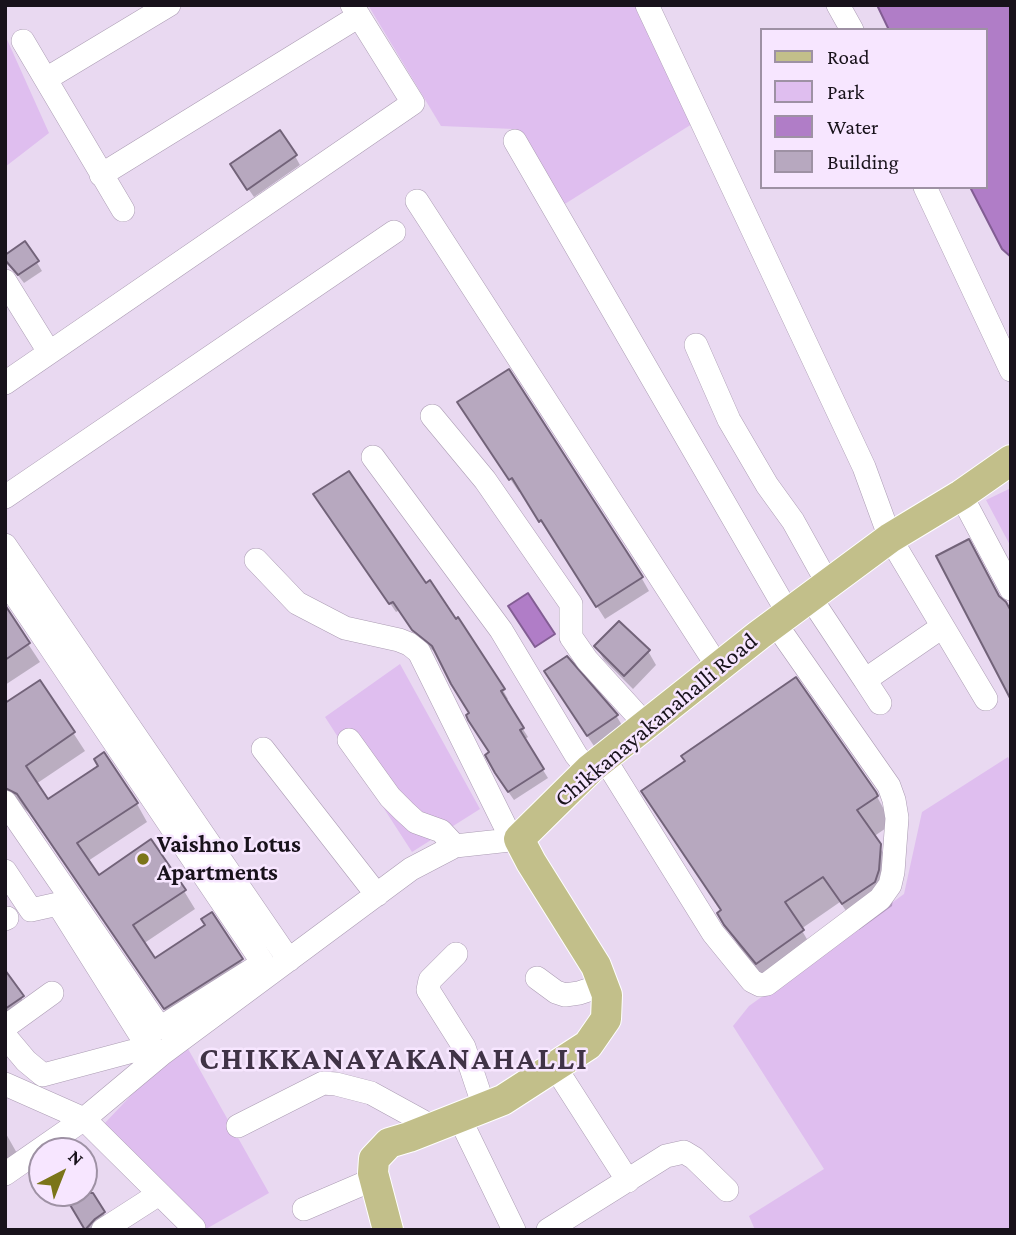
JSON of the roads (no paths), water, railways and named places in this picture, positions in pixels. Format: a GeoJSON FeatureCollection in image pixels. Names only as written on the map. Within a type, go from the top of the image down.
{"type":"FeatureCollection","features":[{"type":"Feature","properties":{"kind":"main road","name":"Chikkanayakanahalli Road"},"geometry":{"type":"LineString","coordinates":[[515,839],[596,764],[800,604],[890,538],[961,495],[1011,460]]}},
{"type":"Feature","properties":{"kind":"main road"},"geometry":{"type":"LineString","coordinates":[[388,1230],[374,1178],[374,1159],[389,1143],[503,1100],[588,1045],[606,1018],[607,995],[596,965],[515,839]]}},
{"type":"Feature","properties":{"kind":"street"},"geometry":{"type":"LineString","coordinates":[[46,79],[169,5]]}},
{"type":"Feature","properties":{"kind":"street"},"geometry":{"type":"LineString","coordinates":[[647,5],[864,467],[890,538],[986,699]]}},
{"type":"Feature","properties":{"kind":"street"},"geometry":{"type":"LineString","coordinates":[[838,5],[851,28]]}},
{"type":"Feature","properties":{"kind":"street"},"geometry":{"type":"LineString","coordinates":[[5,383],[413,103],[355,10],[101,175]]}},
{"type":"Feature","properties":{"kind":"street"},"geometry":{"type":"LineString","coordinates":[[23,41],[123,210]]}},
{"type":"Feature","properties":{"kind":"street"},"geometry":{"type":"LineString","coordinates":[[373,457],[501,630],[556,723],[596,764],[713,933],[752,981],[760,985],[767,984],[880,899],[890,885],[893,872],[897,818],[889,786],[800,604],[515,141]]}},
{"type":"Feature","properties":{"kind":"street"},"geometry":{"type":"LineString","coordinates":[[926,189],[1011,370]]}},
{"type":"Feature","properties":{"kind":"street"},"geometry":{"type":"LineString","coordinates":[[417,201],[718,667]]}},
{"type":"Feature","properties":{"kind":"street"},"geometry":{"type":"LineString","coordinates":[[5,497],[394,232]]}},
{"type":"Feature","properties":{"kind":"street"},"geometry":{"type":"LineString","coordinates":[[5,281],[49,352]]}},
{"type":"Feature","properties":{"kind":"street"},"geometry":{"type":"LineString","coordinates":[[696,345],[729,420],[767,485],[793,522],[800,604],[865,680],[880,703]]}},
{"type":"Feature","properties":{"kind":"street"},"geometry":{"type":"LineString","coordinates":[[432,416],[485,480],[570,604],[570,637],[587,660],[646,725]]}},
{"type":"Feature","properties":{"kind":"street"},"geometry":{"type":"LineString","coordinates":[[961,495],[1011,589]]}},
{"type":"Feature","properties":{"kind":"street"},"geometry":{"type":"LineString","coordinates":[[5,545],[289,960]]}},
{"type":"Feature","properties":{"kind":"street"},"geometry":{"type":"LineString","coordinates":[[5,802],[160,1028],[221,1000],[289,960],[411,869],[455,846],[515,839],[419,652],[400,640],[345,628],[297,603],[256,560]]}},
{"type":"Feature","properties":{"kind":"street"},"geometry":{"type":"LineString","coordinates":[[5,580],[263,963],[221,1000],[156,1050],[84,1119],[5,1174]]}},
{"type":"Feature","properties":{"kind":"street"},"geometry":{"type":"LineString","coordinates":[[865,680],[942,627]]}},
{"type":"Feature","properties":{"kind":"street"},"geometry":{"type":"LineString","coordinates":[[349,740],[390,797],[404,811],[416,822],[440,831],[455,846]]}},
{"type":"Feature","properties":{"kind":"street"},"geometry":{"type":"LineString","coordinates":[[263,749],[377,895]]}},
{"type":"Feature","properties":{"kind":"street"},"geometry":{"type":"LineString","coordinates":[[5,871],[31,910],[58,904],[156,1050]]}},
{"type":"Feature","properties":{"kind":"street"},"geometry":{"type":"LineString","coordinates":[[456,954],[430,980],[428,990],[464,1047],[459,1117],[514,1230]]}},
{"type":"Feature","properties":{"kind":"street"},"geometry":{"type":"LineString","coordinates":[[537,978],[556,992],[565,995],[603,985]]}},
{"type":"Feature","properties":{"kind":"street"},"geometry":{"type":"LineString","coordinates":[[5,1027],[52,993]]}},
{"type":"Feature","properties":{"kind":"street"},"geometry":{"type":"LineString","coordinates":[[5,1036],[26,1061],[43,1075],[156,1050]]}},
{"type":"Feature","properties":{"kind":"street"},"geometry":{"type":"LineString","coordinates":[[555,1067],[628,1181]]}},
{"type":"Feature","properties":{"kind":"street"},"geometry":{"type":"LineString","coordinates":[[238,1126],[323,1083],[336,1084],[459,1117]]}},
{"type":"Feature","properties":{"kind":"street"},"geometry":{"type":"LineString","coordinates":[[5,1084],[84,1119],[194,1228]]}},
{"type":"Feature","properties":{"kind":"street"},"geometry":{"type":"LineString","coordinates":[[548,1230],[666,1156],[684,1152],[694,1158],[727,1190]]}},
{"type":"Feature","properties":{"kind":"street"},"geometry":{"type":"LineString","coordinates":[[304,1209],[374,1178]]}},
{"type":"Feature","properties":{"kind":"street"},"geometry":{"type":"LineString","coordinates":[[103,1230],[159,1194]]}},
{"type":"Feature","properties":{"kind":"water"},"geometry":{"type":"Polygon","coordinates":[[[877,5],[1011,5],[1011,257],[1002,249],[971,189],[988,189],[988,28],[888,28],[877,5]]]}},
{"type":"Feature","properties":{"kind":"water"},"geometry":{"type":"Polygon","coordinates":[[[528,593],[555,634],[535,647],[508,606],[528,593]]]}},
{"type":"Feature","properties":{"kind":"place","name":"Vaishno Lotus Apartments"},"geometry":{"type":"Point","coordinates":[143,859]}},
{"type":"Feature","properties":{"kind":"district","name":"CHIKKANAYAKANAHALLI"},"geometry":{"type":"Point","coordinates":[394,1059]}}]}
